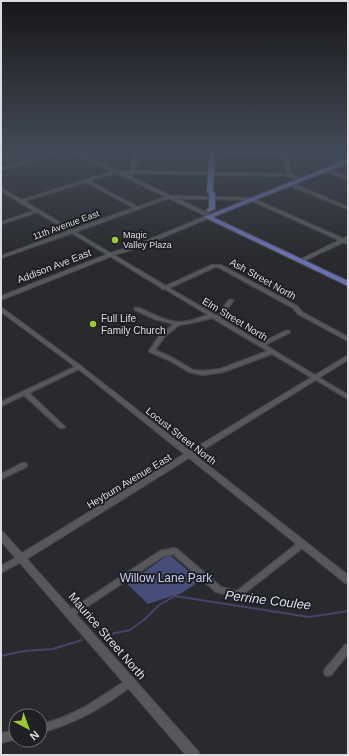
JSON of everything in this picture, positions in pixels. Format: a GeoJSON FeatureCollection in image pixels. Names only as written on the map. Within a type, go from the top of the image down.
{"type":"FeatureCollection","features":[{"type":"Feature","properties":{"kind":"main road"},"geometry":{"type":"LineString","coordinates":[[146,186],[208,215],[265,246],[270,246],[348,284]]}},
{"type":"Feature","properties":{"kind":"main road"},"geometry":{"type":"LineString","coordinates":[[208,215],[206,209],[209,186]]}},
{"type":"Feature","properties":{"kind":"main road"},"geometry":{"type":"LineString","coordinates":[[208,215],[284,186]]}},
{"type":"Feature","properties":{"kind":"main road","name":"Addison Ave East"},"geometry":{"type":"LineString","coordinates":[[1,298],[112,255],[115,251],[208,215]]}},
{"type":"Feature","properties":{"kind":"street"},"geometry":{"type":"LineString","coordinates":[[22,201],[69,186]]}},
{"type":"Feature","properties":{"kind":"street"},"geometry":{"type":"LineString","coordinates":[[96,186],[137,208]]}},
{"type":"Feature","properties":{"kind":"street"},"geometry":{"type":"LineString","coordinates":[[296,186],[348,208]]}},
{"type":"Feature","properties":{"kind":"street","name":"Elm Street North"},"geometry":{"type":"LineString","coordinates":[[1,189],[348,397]]}},
{"type":"Feature","properties":{"kind":"street"},"geometry":{"type":"LineString","coordinates":[[1,194],[7,193]]}},
{"type":"Feature","properties":{"kind":"street","name":"11th Avenue East"},"geometry":{"type":"LineString","coordinates":[[1,257],[137,208],[171,198],[209,196],[252,199]]}},
{"type":"Feature","properties":{"kind":"street"},"geometry":{"type":"LineString","coordinates":[[252,199],[346,240]]}},
{"type":"Feature","properties":{"kind":"street"},"geometry":{"type":"LineString","coordinates":[[1,223],[37,211]]}},
{"type":"Feature","properties":{"kind":"street"},"geometry":{"type":"LineString","coordinates":[[300,261],[346,240]]}},
{"type":"Feature","properties":{"kind":"street","name":"Ash Street North"},"geometry":{"type":"LineString","coordinates":[[164,288],[214,266],[219,266],[295,307],[300,313],[348,339]]}},
{"type":"Feature","properties":{"kind":"street"},"geometry":{"type":"LineString","coordinates":[[217,319],[231,301]]}},
{"type":"Feature","properties":{"kind":"street","name":"Locust Street North"},"geometry":{"type":"LineString","coordinates":[[1,309],[79,367],[348,580]]}},
{"type":"Feature","properties":{"kind":"street"},"geometry":{"type":"LineString","coordinates":[[137,309],[157,318],[178,324],[212,316]]}},
{"type":"Feature","properties":{"kind":"street"},"geometry":{"type":"LineString","coordinates":[[178,324],[162,336],[152,351],[171,359],[191,371],[211,373],[271,352]]}},
{"type":"Feature","properties":{"kind":"street"},"geometry":{"type":"LineString","coordinates":[[261,345],[287,332]]}},
{"type":"Feature","properties":{"kind":"street","name":"Heyburn Avenue East"},"geometry":{"type":"LineString","coordinates":[[1,570],[190,456],[348,357]]}},
{"type":"Feature","properties":{"kind":"street"},"geometry":{"type":"LineString","coordinates":[[2,401],[26,393],[79,367]]}},
{"type":"Feature","properties":{"kind":"street"},"geometry":{"type":"LineString","coordinates":[[26,393],[62,427]]}},
{"type":"Feature","properties":{"kind":"street"},"geometry":{"type":"LineString","coordinates":[[1,478],[24,465]]}},
{"type":"Feature","properties":{"kind":"street","name":"Maurice Street North"},"geometry":{"type":"LineString","coordinates":[[1,535],[194,755]]}},
{"type":"Feature","properties":{"kind":"street"},"geometry":{"type":"LineString","coordinates":[[70,614],[160,554],[174,552],[219,590],[238,594],[302,544]]}},
{"type":"Feature","properties":{"kind":"street"},"geometry":{"type":"LineString","coordinates":[[328,672],[348,648]]}},
{"type":"Feature","properties":{"kind":"street"},"geometry":{"type":"LineString","coordinates":[[48,727],[68,721],[88,711],[130,682]]}},
{"type":"Feature","properties":{"kind":"green space","name":"Willow Lane Park"},"geometry":{"type":"Polygon","coordinates":[[[169,554],[200,581],[182,593],[148,604],[127,584],[169,554]]]}},
{"type":"Feature","properties":{"kind":"waterway","name":"Perrine Coulee"},"geometry":{"type":"LineString","coordinates":[[101,636],[130,630],[145,619],[159,605],[175,596],[309,617],[348,611]]}},
{"type":"Feature","properties":{"kind":"waterway","name":"Perrine Coulee"},"geometry":{"type":"LineString","coordinates":[[1,656],[24,651],[53,649],[82,640]]}},
{"type":"Feature","properties":{"kind":"place","name":"Magic Valley Plaza"},"geometry":{"type":"Point","coordinates":[115,240]}},
{"type":"Feature","properties":{"kind":"place","name":"Full Life Family Church"},"geometry":{"type":"Point","coordinates":[93,324]}}]}
